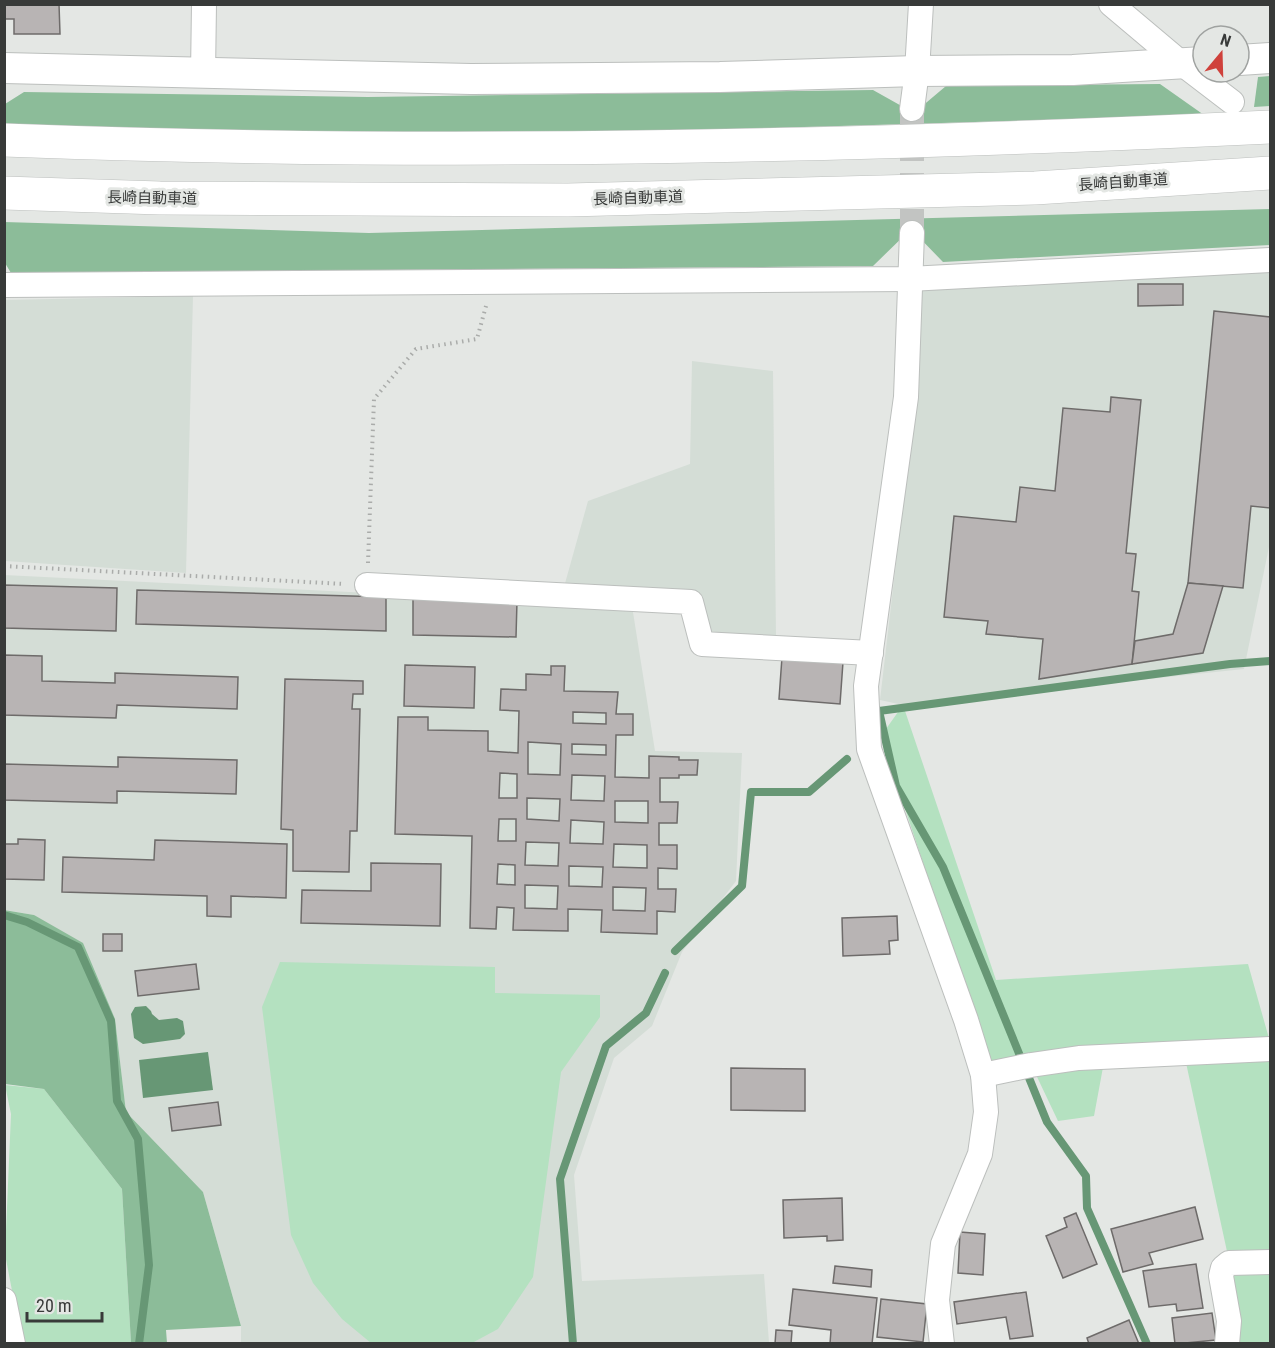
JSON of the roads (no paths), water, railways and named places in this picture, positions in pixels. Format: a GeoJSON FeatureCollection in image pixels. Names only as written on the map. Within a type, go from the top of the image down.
{"type":"FeatureCollection","features":[{"type":"Feature","properties":{"kind":"highway"},"geometry":{"type":"LineString","coordinates":[[4,140],[163,146],[570,148],[1032,138],[1270,127]]}},
{"type":"Feature","properties":{"kind":"highway","name":"長崎自動車道"},"geometry":{"type":"LineString","coordinates":[[4,193],[172,199],[568,200],[1035,188],[1270,173]]}},
{"type":"Feature","properties":{"kind":"street"},"geometry":{"type":"LineString","coordinates":[[203,74],[204,4]]}},
{"type":"Feature","properties":{"kind":"street"},"geometry":{"type":"LineString","coordinates":[[912,109],[921,4]]}},
{"type":"Feature","properties":{"kind":"street"},"geometry":{"type":"LineString","coordinates":[[1111,4],[1191,61]]}},
{"type":"Feature","properties":{"kind":"street"},"geometry":{"type":"LineString","coordinates":[[1251,59],[1270,58]]}},
{"type":"Feature","properties":{"kind":"street"},"geometry":{"type":"LineString","coordinates":[[4,68],[471,79],[720,76],[917,70],[1073,70],[1191,62]]}},
{"type":"Feature","properties":{"kind":"street"},"geometry":{"type":"LineString","coordinates":[[1214,84],[1232,102]]}},
{"type":"Feature","properties":{"kind":"street"},"geometry":{"type":"LineString","coordinates":[[912,233],[906,397],[866,686],[869,749],[966,1020],[983,1075],[986,1112],[980,1154],[944,1244],[937,1300],[942,1344]]}},
{"type":"Feature","properties":{"kind":"street"},"geometry":{"type":"LineString","coordinates":[[4,285],[909,279],[1270,260]]}},
{"type":"Feature","properties":{"kind":"street"},"geometry":{"type":"LineString","coordinates":[[367,585],[691,602],[702,644],[871,653]]}},
{"type":"Feature","properties":{"kind":"street"},"geometry":{"type":"LineString","coordinates":[[983,1075],[1079,1058],[1270,1049]]}},
{"type":"Feature","properties":{"kind":"street"},"geometry":{"type":"LineString","coordinates":[[1227,1344],[1229,1321],[1221,1276],[1223,1268],[1230,1263],[1270,1262]]}},
{"type":"Feature","properties":{"kind":"street"},"geometry":{"type":"LineString","coordinates":[[4,1300],[13,1344]]}},
{"type":"Feature","properties":{"kind":"waterway"},"geometry":{"type":"LineString","coordinates":[[1147,1344],[1087,1208],[1086,1176],[1047,1122],[943,867],[896,786],[879,711],[1230,664],[1270,661]]}},
{"type":"Feature","properties":{"kind":"waterway"},"geometry":{"type":"LineString","coordinates":[[675,951],[742,886],[751,792],[809,792],[847,759]]}},
{"type":"Feature","properties":{"kind":"waterway"},"geometry":{"type":"LineString","coordinates":[[4,915],[27,922],[78,947],[111,1021],[117,1101],[138,1139],[149,1265],[139,1344]]}},
{"type":"Feature","properties":{"kind":"waterway"},"geometry":{"type":"LineString","coordinates":[[573,1344],[560,1179],[606,1046],[646,1013],[665,973]]}},
{"type":"Feature","properties":{"kind":"tunnel"},"geometry":{"type":"LineString","coordinates":[[912,109],[912,233]]}}]}
